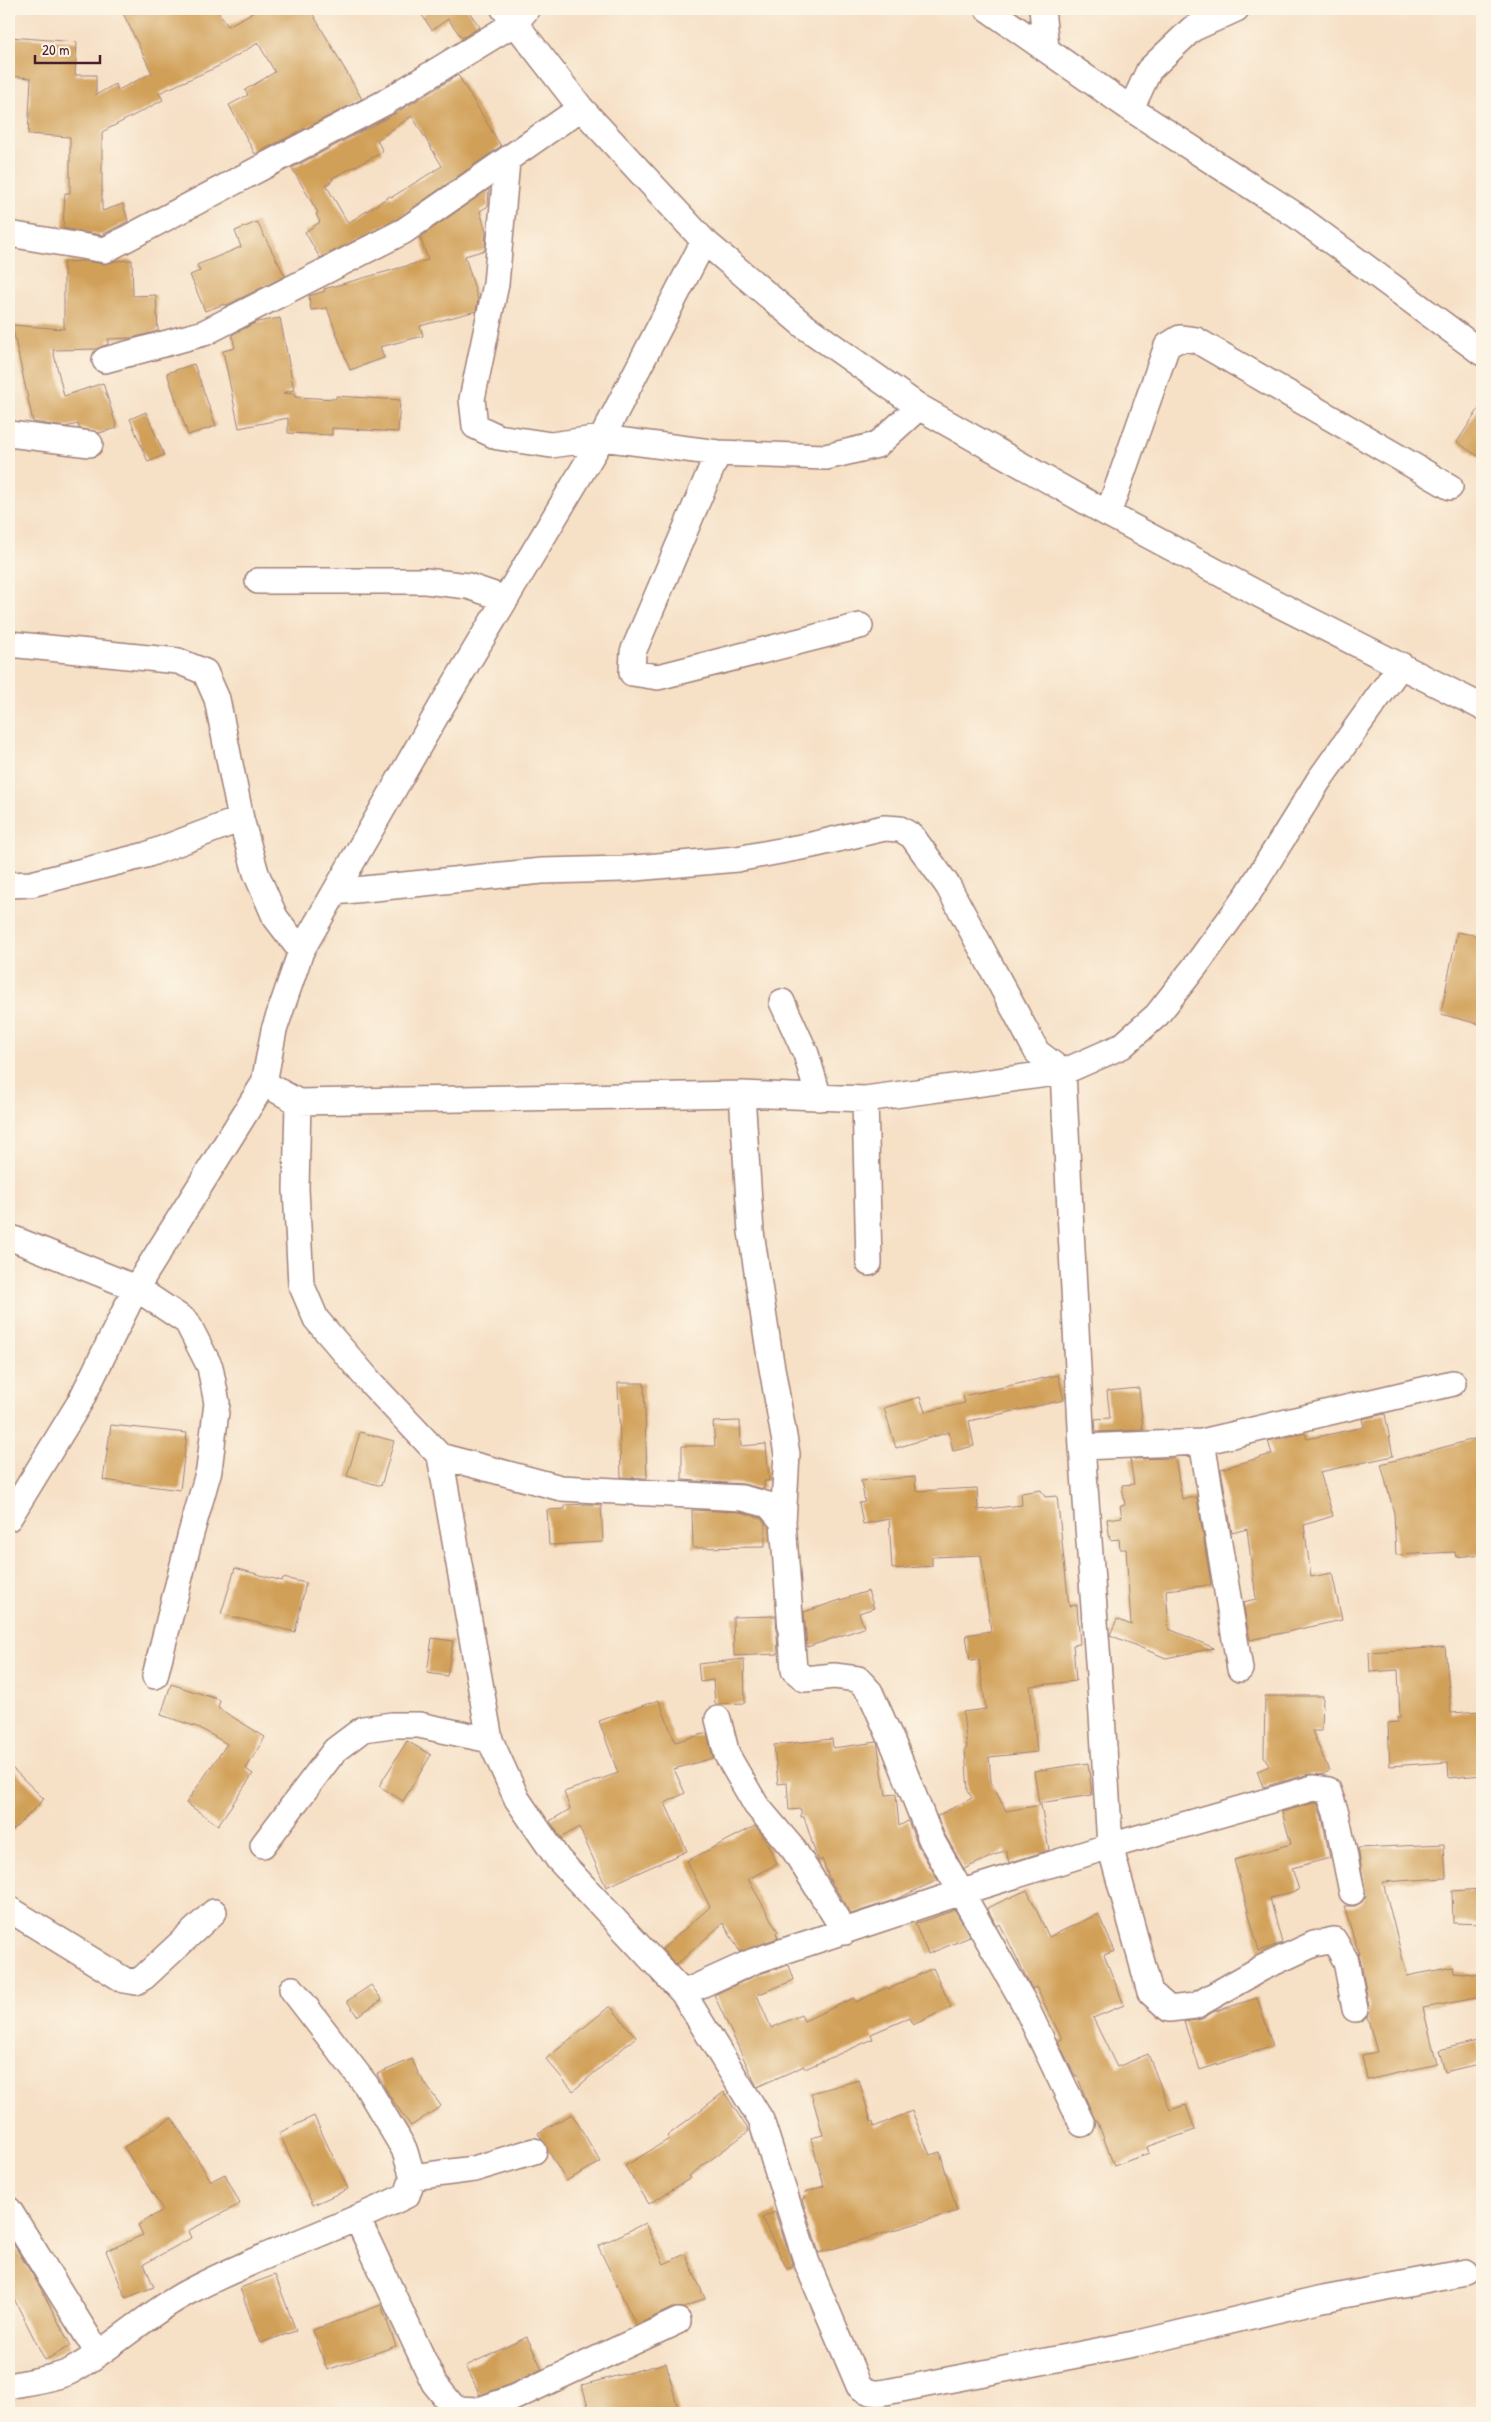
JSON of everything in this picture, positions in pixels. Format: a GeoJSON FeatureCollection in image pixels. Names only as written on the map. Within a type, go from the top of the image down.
{"type":"FeatureCollection","features":[{"type":"Feature","properties":{"kind":"street"},"geometry":{"type":"LineString","coordinates":[[988,9],[1046,48],[1131,110],[1297,216],[1482,353]]}},
{"type":"Feature","properties":{"kind":"street"},"geometry":{"type":"LineString","coordinates":[[1042,9],[1046,48]]}},
{"type":"Feature","properties":{"kind":"street"},"geometry":{"type":"LineString","coordinates":[[1131,110],[1149,70],[1192,30],[1236,9]]}},
{"type":"Feature","properties":{"kind":"street"},"geometry":{"type":"LineString","coordinates":[[9,234],[105,250],[384,103],[516,13],[581,108],[704,241],[803,325],[919,407],[1108,514],[1255,592],[1482,708]]}},
{"type":"Feature","properties":{"kind":"street"},"geometry":{"type":"LineString","coordinates":[[104,360],[204,333],[404,231],[581,108]]}},
{"type":"Feature","properties":{"kind":"street"},"geometry":{"type":"LineString","coordinates":[[507,161],[496,284],[472,399],[474,426],[498,437],[551,445],[602,438],[718,453],[826,457],[877,445],[919,407]]}},
{"type":"Feature","properties":{"kind":"street"},"geometry":{"type":"LineString","coordinates":[[9,1518],[80,1402],[136,1288],[264,1083],[274,1030],[301,951],[602,438],[704,241]]}},
{"type":"Feature","properties":{"kind":"street"},"geometry":{"type":"LineString","coordinates":[[1108,514],[1167,346],[1180,338],[1196,340],[1450,487]]}},
{"type":"Feature","properties":{"kind":"street"},"geometry":{"type":"LineString","coordinates":[[9,434],[90,444]]}},
{"type":"Feature","properties":{"kind":"street"},"geometry":{"type":"LineString","coordinates":[[718,453],[633,652],[632,673],[658,677],[860,626]]}},
{"type":"Feature","properties":{"kind":"street"},"geometry":{"type":"LineString","coordinates":[[258,581],[425,581],[468,586],[506,599]]}},
{"type":"Feature","properties":{"kind":"street"},"geometry":{"type":"LineString","coordinates":[[9,644],[178,661],[205,672],[217,700],[241,819],[256,872],[275,917],[301,951]]}},
{"type":"Feature","properties":{"kind":"street"},"geometry":{"type":"LineString","coordinates":[[264,1083],[298,1102],[742,1094],[865,1099],[1063,1072],[1122,1046],[1157,1015],[1242,902],[1319,780],[1402,666]]}},
{"type":"Feature","properties":{"kind":"street"},"geometry":{"type":"LineString","coordinates":[[9,885],[31,884],[146,855],[241,819]]}},
{"type":"Feature","properties":{"kind":"street"},"geometry":{"type":"LineString","coordinates":[[335,892],[542,871],[624,869],[737,860],[884,828],[900,829],[912,836],[948,886],[1037,1052],[1063,1072],[1082,1447],[1110,1846],[1150,1992],[1170,2009],[1195,2006],[1262,1968],[1314,1944],[1334,1940],[1346,1961],[1355,2009]]}},
{"type":"Feature","properties":{"kind":"street"},"geometry":{"type":"LineString","coordinates":[[782,1002],[806,1054],[820,1098]]}},
{"type":"Feature","properties":{"kind":"street"},"geometry":{"type":"LineString","coordinates":[[742,1094],[751,1232],[787,1454],[783,1522],[794,1670],[805,1679],[834,1676],[858,1679],[870,1692],[895,1748],[930,1839],[959,1893],[1024,2003],[1082,2124]]}},
{"type":"Feature","properties":{"kind":"street"},"geometry":{"type":"LineString","coordinates":[[865,1099],[869,1263]]}},
{"type":"Feature","properties":{"kind":"street"},"geometry":{"type":"LineString","coordinates":[[298,1102],[296,1189],[301,1284],[316,1319],[440,1456],[490,1740],[517,1799],[558,1859],[683,1992],[761,2120],[807,2263],[859,2386],[875,2394],[886,2392],[1130,2345],[1318,2300],[1466,2272]]}},
{"type":"Feature","properties":{"kind":"street"},"geometry":{"type":"LineString","coordinates":[[9,1236],[136,1288],[187,1322],[210,1367],[217,1403],[209,1470],[155,1676]]}},
{"type":"Feature","properties":{"kind":"street"},"geometry":{"type":"LineString","coordinates":[[1082,1447],[1202,1442],[1453,1383]]}},
{"type":"Feature","properties":{"kind":"street"},"geometry":{"type":"LineString","coordinates":[[1202,1442],[1240,1669]]}},
{"type":"Feature","properties":{"kind":"street"},"geometry":{"type":"LineString","coordinates":[[440,1456],[561,1488],[742,1498],[769,1505],[783,1522]]}},
{"type":"Feature","properties":{"kind":"street"},"geometry":{"type":"LineString","coordinates":[[718,1719],[727,1755],[756,1805],[794,1850],[845,1932]]}},
{"type":"Feature","properties":{"kind":"street"},"geometry":{"type":"LineString","coordinates":[[263,1845],[335,1750],[363,1729],[392,1725],[419,1725],[490,1740]]}},
{"type":"Feature","properties":{"kind":"street"},"geometry":{"type":"LineString","coordinates":[[683,1992],[754,1961],[959,1893],[1110,1846],[1312,1788],[1328,1790],[1336,1813],[1352,1892]]}},
{"type":"Feature","properties":{"kind":"street"},"geometry":{"type":"LineString","coordinates":[[9,1909],[124,1980],[136,1982],[144,1977],[214,1912]]}},
{"type":"Feature","properties":{"kind":"street"},"geometry":{"type":"LineString","coordinates":[[9,2386],[70,2372],[139,2322],[187,2292],[260,2259],[358,2220],[407,2195],[413,2178],[404,2149],[366,2085],[292,1989]]}},
{"type":"Feature","properties":{"kind":"street"},"geometry":{"type":"LineString","coordinates":[[413,2178],[474,2169],[534,2151]]}},
{"type":"Feature","properties":{"kind":"street"},"geometry":{"type":"LineString","coordinates":[[9,2210],[98,2353]]}},
{"type":"Feature","properties":{"kind":"street"},"geometry":{"type":"LineString","coordinates":[[358,2220],[434,2384],[454,2409],[478,2410],[511,2399],[678,2321]]}},
{"type":"Feature","properties":{"kind":"building"},"geometry":{"type":"Polygon","coordinates":[[[121,9],[216,9],[228,26],[259,9],[310,9],[362,99],[255,154],[229,105],[248,95],[245,90],[275,72],[258,43],[219,66],[159,93],[163,100],[102,132],[102,211],[123,204],[128,221],[102,235],[63,228],[65,193],[70,193],[70,137],[28,134],[31,78],[9,76],[9,37],[77,42],[75,75],[96,75],[96,95],[115,84],[118,90],[152,73],[121,9]]]}},
{"type":"Feature","properties":{"kind":"building"},"geometry":{"type":"Polygon","coordinates":[[[432,9],[467,9],[480,27],[462,38],[448,19],[432,30],[422,15],[432,9]]]}},
{"type":"Feature","properties":{"kind":"building"},"geometry":{"type":"Polygon","coordinates":[[[458,75],[501,146],[397,219],[320,258],[305,232],[320,222],[316,214],[318,213],[292,168],[391,116],[458,75]],[[412,116],[377,140],[383,152],[332,178],[333,180],[326,185],[348,223],[442,166],[412,116]]]}},
{"type":"Feature","properties":{"kind":"building"},"geometry":{"type":"Polygon","coordinates":[[[489,189],[488,206],[480,211],[486,231],[485,250],[465,256],[478,300],[476,311],[420,326],[423,336],[380,347],[384,358],[350,370],[327,308],[311,310],[309,296],[325,291],[324,289],[428,260],[420,237],[489,189]]]}},
{"type":"Feature","properties":{"kind":"building"},"geometry":{"type":"Polygon","coordinates":[[[257,222],[285,276],[225,306],[225,304],[205,311],[190,275],[200,271],[197,265],[241,247],[235,231],[257,222]]]}},
{"type":"Feature","properties":{"kind":"building"},"geometry":{"type":"Polygon","coordinates":[[[132,260],[133,296],[156,295],[158,331],[132,338],[108,339],[108,344],[96,349],[53,350],[64,396],[103,383],[117,428],[99,433],[79,428],[78,424],[66,427],[33,422],[12,325],[64,329],[64,262],[85,261],[103,264],[132,260]]]}},
{"type":"Feature","properties":{"kind":"building"},"geometry":{"type":"Polygon","coordinates":[[[280,318],[294,390],[283,393],[295,394],[295,397],[336,399],[336,396],[400,400],[398,432],[332,428],[332,435],[288,433],[288,418],[239,428],[223,351],[235,348],[232,335],[257,322],[280,318]]]}},
{"type":"Feature","properties":{"kind":"building"},"geometry":{"type":"Polygon","coordinates":[[[194,364],[216,426],[188,435],[167,373],[194,364]]]}},
{"type":"Feature","properties":{"kind":"building"},"geometry":{"type":"Polygon","coordinates":[[[1482,404],[1482,459],[1457,442],[1482,404]]]}},
{"type":"Feature","properties":{"kind":"building"},"geometry":{"type":"Polygon","coordinates":[[[146,412],[164,455],[148,462],[130,419],[146,412]]]}},
{"type":"Feature","properties":{"kind":"building"},"geometry":{"type":"Polygon","coordinates":[[[1457,932],[1479,936],[1480,943],[1482,943],[1482,1025],[1441,1014],[1457,932]]]}},
{"type":"Feature","properties":{"kind":"building"},"geometry":{"type":"Polygon","coordinates":[[[1058,1375],[1064,1400],[969,1421],[974,1446],[953,1451],[949,1432],[896,1448],[884,1408],[920,1397],[925,1412],[965,1403],[963,1396],[1058,1375]]]}},
{"type":"Feature","properties":{"kind":"building"},"geometry":{"type":"Polygon","coordinates":[[[618,1383],[644,1383],[647,1478],[621,1477],[618,1383]]]}},
{"type":"Feature","properties":{"kind":"building"},"geometry":{"type":"Polygon","coordinates":[[[1139,1388],[1143,1430],[1096,1432],[1095,1419],[1110,1418],[1107,1391],[1139,1388]]]}},
{"type":"Feature","properties":{"kind":"building"},"geometry":{"type":"Polygon","coordinates":[[[1385,1414],[1393,1456],[1320,1472],[1333,1516],[1304,1525],[1311,1577],[1332,1573],[1342,1620],[1250,1640],[1243,1602],[1256,1599],[1247,1529],[1232,1533],[1221,1469],[1272,1454],[1268,1441],[1305,1433],[1307,1439],[1364,1427],[1362,1419],[1385,1414]]]}},
{"type":"Feature","properties":{"kind":"building"},"geometry":{"type":"Polygon","coordinates":[[[740,1421],[741,1446],[766,1444],[769,1481],[764,1481],[764,1489],[743,1484],[682,1480],[682,1446],[715,1446],[713,1422],[740,1421]]]}},
{"type":"Feature","properties":{"kind":"building"},"geometry":{"type":"Polygon","coordinates":[[[111,1425],[187,1433],[180,1490],[103,1480],[111,1425]]]}},
{"type":"Feature","properties":{"kind":"building"},"geometry":{"type":"Polygon","coordinates":[[[360,1432],[394,1441],[381,1486],[347,1476],[360,1432]]]}},
{"type":"Feature","properties":{"kind":"building"},"geometry":{"type":"Polygon","coordinates":[[[1482,1437],[1482,1554],[1456,1557],[1455,1552],[1396,1555],[1394,1513],[1381,1464],[1482,1437]]]}},
{"type":"Feature","properties":{"kind":"building"},"geometry":{"type":"Polygon","coordinates":[[[1175,1458],[1182,1499],[1197,1497],[1211,1585],[1166,1590],[1169,1629],[1214,1648],[1166,1658],[1110,1635],[1117,1619],[1131,1625],[1126,1549],[1120,1549],[1119,1539],[1110,1540],[1107,1519],[1122,1517],[1120,1506],[1125,1505],[1122,1485],[1134,1484],[1130,1459],[1175,1458]]]}},
{"type":"Feature","properties":{"kind":"building"},"geometry":{"type":"Polygon","coordinates":[[[915,1477],[916,1491],[977,1488],[978,1510],[1022,1505],[1021,1493],[1041,1490],[1045,1497],[1057,1496],[1069,1606],[1077,1605],[1080,1644],[1073,1645],[1076,1681],[1030,1686],[1037,1752],[989,1757],[991,1782],[1006,1811],[1041,1805],[1049,1850],[1009,1863],[1006,1850],[964,1869],[937,1816],[972,1798],[968,1791],[965,1749],[967,1748],[963,1712],[986,1709],[979,1660],[970,1661],[966,1635],[991,1631],[981,1555],[932,1557],[932,1566],[892,1569],[889,1519],[863,1524],[859,1503],[865,1502],[861,1481],[915,1477]]]}},
{"type":"Feature","properties":{"kind":"building"},"geometry":{"type":"Polygon","coordinates":[[[565,1505],[601,1505],[603,1542],[549,1545],[547,1510],[565,1509],[565,1505]]]}},
{"type":"Feature","properties":{"kind":"building"},"geometry":{"type":"Polygon","coordinates":[[[692,1510],[740,1512],[761,1518],[765,1523],[765,1547],[693,1548],[692,1510]]]}},
{"type":"Feature","properties":{"kind":"building"},"geometry":{"type":"Polygon","coordinates":[[[235,1568],[282,1581],[283,1578],[306,1583],[295,1632],[221,1614],[235,1568]]]}},
{"type":"Feature","properties":{"kind":"building"},"geometry":{"type":"Polygon","coordinates":[[[868,1591],[874,1608],[859,1613],[864,1628],[807,1647],[804,1612],[868,1591]]]}},
{"type":"Feature","properties":{"kind":"building"},"geometry":{"type":"Polygon","coordinates":[[[776,1616],[778,1654],[734,1656],[733,1617],[776,1616]]]}},
{"type":"Feature","properties":{"kind":"building"},"geometry":{"type":"Polygon","coordinates":[[[432,1638],[453,1641],[447,1676],[427,1673],[432,1638]]]}},
{"type":"Feature","properties":{"kind":"building"},"geometry":{"type":"Polygon","coordinates":[[[1445,1647],[1451,1713],[1482,1711],[1482,1775],[1449,1778],[1448,1762],[1390,1766],[1388,1723],[1398,1722],[1397,1717],[1400,1717],[1398,1670],[1370,1672],[1369,1652],[1445,1647]]]}},
{"type":"Feature","properties":{"kind":"building"},"geometry":{"type":"Polygon","coordinates":[[[744,1659],[745,1703],[715,1704],[713,1680],[700,1682],[698,1664],[744,1659]]]}},
{"type":"Feature","properties":{"kind":"building"},"geometry":{"type":"Polygon","coordinates":[[[171,1684],[220,1700],[218,1708],[265,1737],[246,1769],[253,1774],[218,1825],[186,1803],[227,1744],[200,1728],[161,1715],[171,1684]]]}},
{"type":"Feature","properties":{"kind":"building"},"geometry":{"type":"Polygon","coordinates":[[[1265,1696],[1323,1696],[1322,1731],[1312,1731],[1329,1771],[1321,1775],[1309,1774],[1263,1787],[1257,1771],[1269,1766],[1264,1756],[1265,1696]]]}},
{"type":"Feature","properties":{"kind":"building"},"geometry":{"type":"Polygon","coordinates":[[[659,1700],[675,1742],[707,1733],[713,1758],[674,1769],[685,1793],[665,1803],[687,1851],[606,1887],[579,1827],[561,1838],[550,1821],[570,1809],[564,1792],[618,1773],[599,1721],[659,1700]]]}},
{"type":"Feature","properties":{"kind":"building"},"geometry":{"type":"Polygon","coordinates":[[[832,1739],[833,1748],[877,1742],[886,1795],[896,1794],[899,1826],[908,1821],[918,1846],[938,1880],[894,1900],[851,1914],[829,1878],[822,1859],[818,1861],[804,1817],[801,1817],[801,1809],[789,1810],[787,1783],[778,1784],[774,1745],[832,1739]]]}},
{"type":"Feature","properties":{"kind":"building"},"geometry":{"type":"Polygon","coordinates":[[[407,1741],[431,1755],[403,1801],[379,1786],[407,1741]]]}},
{"type":"Feature","properties":{"kind":"building"},"geometry":{"type":"Polygon","coordinates":[[[1088,1763],[1092,1795],[1039,1803],[1034,1771],[1088,1763]]]}},
{"type":"Feature","properties":{"kind":"building"},"geometry":{"type":"Polygon","coordinates":[[[9,1765],[44,1799],[9,1834],[9,1765]]]}},
{"type":"Feature","properties":{"kind":"building"},"geometry":{"type":"Polygon","coordinates":[[[1317,1803],[1322,1817],[1330,1858],[1292,1868],[1299,1890],[1270,1898],[1282,1943],[1259,1951],[1234,1860],[1291,1844],[1282,1812],[1317,1803]]]}},
{"type":"Feature","properties":{"kind":"building"},"geometry":{"type":"Polygon","coordinates":[[[755,1826],[762,1834],[777,1864],[748,1879],[778,1932],[776,1933],[778,1938],[740,1952],[723,1923],[676,1965],[662,1949],[710,1907],[687,1861],[755,1826]]]}},
{"type":"Feature","properties":{"kind":"building"},"geometry":{"type":"Polygon","coordinates":[[[1444,1844],[1446,1878],[1383,1882],[1407,1976],[1453,1967],[1454,1972],[1482,1975],[1482,1997],[1423,2008],[1437,2064],[1367,2080],[1362,2055],[1377,2052],[1367,2016],[1369,2006],[1360,1958],[1344,1906],[1355,1906],[1362,1902],[1366,1896],[1358,1848],[1444,1844]]]}},
{"type":"Feature","properties":{"kind":"building"},"geometry":{"type":"Polygon","coordinates":[[[1482,1889],[1482,1924],[1453,1923],[1452,1891],[1482,1889]]]}},
{"type":"Feature","properties":{"kind":"building"},"geometry":{"type":"Polygon","coordinates":[[[1027,1890],[1049,1937],[1098,1914],[1115,1951],[1104,1955],[1124,2005],[1093,2018],[1117,2067],[1148,2054],[1170,2110],[1186,2105],[1195,2130],[1147,2147],[1149,2153],[1114,2166],[1097,2120],[1095,2120],[1077,2075],[1075,2076],[1058,2041],[1062,2039],[1036,1987],[1032,1989],[1000,1924],[997,1926],[987,1908],[1027,1890]]]}},
{"type":"Feature","properties":{"kind":"building"},"geometry":{"type":"Polygon","coordinates":[[[955,1910],[970,1937],[928,1954],[915,1924],[955,1910]]]}},
{"type":"Feature","properties":{"kind":"building"},"geometry":{"type":"Polygon","coordinates":[[[789,1965],[794,1980],[757,1995],[771,2028],[801,2015],[804,2021],[854,1998],[856,2002],[933,1968],[951,2007],[913,2025],[909,2018],[871,2034],[873,2039],[805,2069],[804,2066],[757,2087],[714,1995],[759,1974],[789,1965]]]}},
{"type":"Feature","properties":{"kind":"building"},"geometry":{"type":"Polygon","coordinates":[[[371,1985],[382,2000],[357,2016],[347,2001],[371,1985]]]}},
{"type":"Feature","properties":{"kind":"building"},"geometry":{"type":"Polygon","coordinates":[[[1257,1998],[1273,2046],[1200,2070],[1184,2022],[1202,2019],[1213,2012],[1257,1998]]]}},
{"type":"Feature","properties":{"kind":"building"},"geometry":{"type":"Polygon","coordinates":[[[610,2006],[636,2037],[573,2091],[546,2059],[610,2006]]]}},
{"type":"Feature","properties":{"kind":"building"},"geometry":{"type":"Polygon","coordinates":[[[1477,2041],[1482,2063],[1445,2072],[1439,2050],[1477,2041]]]}},
{"type":"Feature","properties":{"kind":"building"},"geometry":{"type":"Polygon","coordinates":[[[412,2059],[418,2073],[441,2106],[411,2126],[377,2074],[412,2059]]]}},
{"type":"Feature","properties":{"kind":"building"},"geometry":{"type":"Polygon","coordinates":[[[859,2080],[874,2127],[912,2111],[930,2155],[940,2152],[957,2211],[819,2253],[802,2199],[806,2197],[805,2192],[824,2186],[811,2138],[823,2135],[811,2093],[859,2080]]]}},
{"type":"Feature","properties":{"kind":"building"},"geometry":{"type":"Polygon","coordinates":[[[724,2092],[749,2131],[689,2176],[691,2178],[649,2204],[625,2166],[669,2139],[667,2136],[724,2092]]]}},
{"type":"Feature","properties":{"kind":"building"},"geometry":{"type":"Polygon","coordinates":[[[572,2114],[601,2162],[566,2181],[538,2133],[572,2114]]]}},
{"type":"Feature","properties":{"kind":"building"},"geometry":{"type":"Polygon","coordinates":[[[314,2116],[348,2189],[313,2205],[279,2133],[314,2116]]]}},
{"type":"Feature","properties":{"kind":"building"},"geometry":{"type":"Polygon","coordinates":[[[172,2118],[211,2181],[225,2174],[240,2204],[188,2231],[191,2238],[144,2264],[154,2287],[126,2298],[106,2251],[143,2235],[138,2225],[163,2210],[124,2147],[172,2118]]]}},
{"type":"Feature","properties":{"kind":"building"},"geometry":{"type":"Polygon","coordinates":[[[775,2212],[793,2267],[787,2269],[762,2218],[775,2212]]]}},
{"type":"Feature","properties":{"kind":"building"},"geometry":{"type":"Polygon","coordinates":[[[645,2223],[664,2264],[685,2254],[705,2298],[684,2308],[672,2308],[636,2325],[598,2246],[645,2223]]]}},
{"type":"Feature","properties":{"kind":"building"},"geometry":{"type":"Polygon","coordinates":[[[9,2237],[40,2287],[71,2346],[45,2360],[9,2289],[9,2237]]]}},
{"type":"Feature","properties":{"kind":"building"},"geometry":{"type":"Polygon","coordinates":[[[275,2275],[296,2331],[260,2343],[240,2288],[275,2275]]]}},
{"type":"Feature","properties":{"kind":"building"},"geometry":{"type":"Polygon","coordinates":[[[381,2305],[396,2346],[327,2370],[313,2330],[381,2305]]]}},
{"type":"Feature","properties":{"kind":"building"},"geometry":{"type":"Polygon","coordinates":[[[527,2337],[542,2369],[506,2386],[480,2395],[466,2366],[527,2337]]]}},
{"type":"Feature","properties":{"kind":"building"},"geometry":{"type":"Polygon","coordinates":[[[666,2363],[679,2413],[590,2413],[582,2385],[666,2363]]]}}]}
